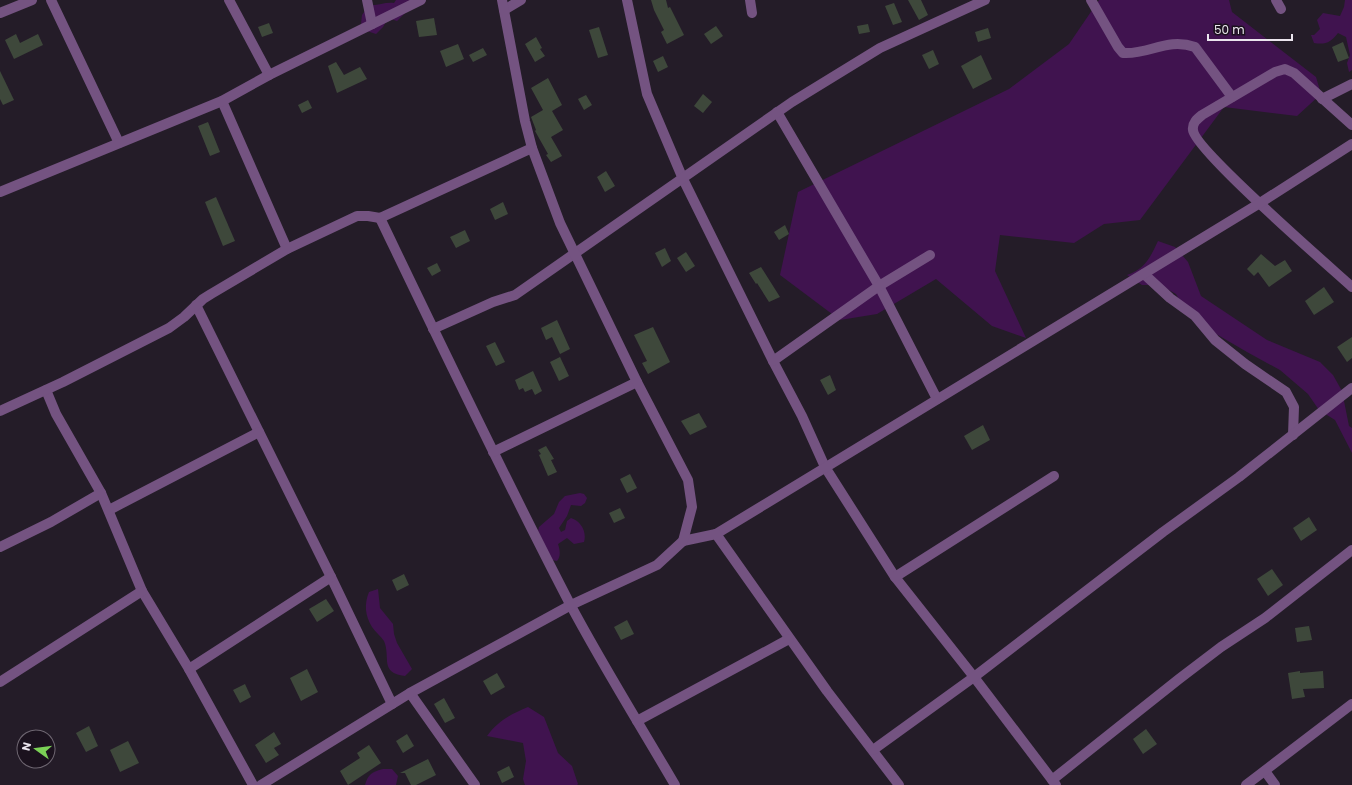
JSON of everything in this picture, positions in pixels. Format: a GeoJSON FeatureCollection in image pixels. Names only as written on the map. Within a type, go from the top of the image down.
{"type":"FeatureCollection","features":[{"type":"Feature","properties":{"kind":"street"},"geometry":{"type":"LineString","coordinates":[[0,13],[32,0]]}},
{"type":"Feature","properties":{"kind":"street"},"geometry":{"type":"LineString","coordinates":[[51,0],[119,143]]}},
{"type":"Feature","properties":{"kind":"street"},"geometry":{"type":"LineString","coordinates":[[229,0],[269,75]]}},
{"type":"Feature","properties":{"kind":"street"},"geometry":{"type":"LineString","coordinates":[[367,0],[372,24]]}},
{"type":"Feature","properties":{"kind":"street"},"geometry":{"type":"LineString","coordinates":[[0,192],[222,101],[269,75],[421,0]]}},
{"type":"Feature","properties":{"kind":"street"},"geometry":{"type":"LineString","coordinates":[[261,785],[410,693],[571,605],[657,565],[682,541],[692,507],[688,480],[637,382],[560,222],[532,148],[525,121],[503,5],[521,0]]}},
{"type":"Feature","properties":{"kind":"street"},"geometry":{"type":"LineString","coordinates":[[627,0],[648,94],[683,179],[773,361],[802,416],[825,467],[895,577],[974,677],[1054,783],[1179,679],[1221,647],[1266,618],[1352,550]]}},
{"type":"Feature","properties":{"kind":"street"},"geometry":{"type":"LineString","coordinates":[[750,0],[752,14]]}},
{"type":"Feature","properties":{"kind":"street"},"geometry":{"type":"LineString","coordinates":[[434,329],[493,302],[515,295],[778,112],[880,48],[985,0]]}},
{"type":"Feature","properties":{"kind":"street"},"geometry":{"type":"LineString","coordinates":[[1091,0],[1118,47],[1124,53],[1131,53],[1166,44],[1187,44],[1195,47],[1232,97]]}},
{"type":"Feature","properties":{"kind":"street"},"geometry":{"type":"LineString","coordinates":[[1276,0],[1281,10]]}},
{"type":"Feature","properties":{"kind":"street"},"geometry":{"type":"LineString","coordinates":[[1352,125],[1294,73],[1285,69],[1275,72],[1202,115],[1195,122],[1193,130],[1196,138],[1227,172],[1352,287]]}},
{"type":"Feature","properties":{"kind":"street"},"geometry":{"type":"LineString","coordinates":[[1322,99],[1352,84]]}},
{"type":"Feature","properties":{"kind":"street"},"geometry":{"type":"LineString","coordinates":[[222,101],[287,249]]}},
{"type":"Feature","properties":{"kind":"street"},"geometry":{"type":"LineString","coordinates":[[778,112],[879,286],[936,399]]}},
{"type":"Feature","properties":{"kind":"street"},"geometry":{"type":"LineString","coordinates":[[682,541],[716,534],[1260,203],[1352,144]]}},
{"type":"Feature","properties":{"kind":"street"},"geometry":{"type":"LineString","coordinates":[[0,411],[46,390],[170,328],[211,294],[287,249],[357,216],[380,218],[532,148]]}},
{"type":"Feature","properties":{"kind":"street"},"geometry":{"type":"LineString","coordinates":[[380,218],[493,452],[571,605],[614,684],[676,785]]}},
{"type":"Feature","properties":{"kind":"street"},"geometry":{"type":"LineString","coordinates":[[773,361],[879,286],[930,255]]}},
{"type":"Feature","properties":{"kind":"street"},"geometry":{"type":"LineString","coordinates":[[1144,274],[1170,298],[1195,316],[1215,340],[1245,364],[1286,392],[1294,407],[1293,435]]}},
{"type":"Feature","properties":{"kind":"street"},"geometry":{"type":"LineString","coordinates":[[196,306],[331,577],[392,704]]}},
{"type":"Feature","properties":{"kind":"street"},"geometry":{"type":"LineString","coordinates":[[493,452],[637,382]]}},
{"type":"Feature","properties":{"kind":"street"},"geometry":{"type":"LineString","coordinates":[[873,750],[974,677],[1164,532],[1239,477],[1352,388]]}},
{"type":"Feature","properties":{"kind":"street"},"geometry":{"type":"LineString","coordinates":[[46,390],[56,414],[101,493],[142,591],[189,669],[253,785]]}},
{"type":"Feature","properties":{"kind":"street"},"geometry":{"type":"LineString","coordinates":[[109,510],[259,432]]}},
{"type":"Feature","properties":{"kind":"street"},"geometry":{"type":"LineString","coordinates":[[895,577],[1054,476]]}},
{"type":"Feature","properties":{"kind":"street"},"geometry":{"type":"LineString","coordinates":[[0,547],[51,522],[101,493]]}},
{"type":"Feature","properties":{"kind":"street"},"geometry":{"type":"LineString","coordinates":[[716,534],[827,691],[899,785]]}},
{"type":"Feature","properties":{"kind":"street"},"geometry":{"type":"LineString","coordinates":[[189,669],[331,577]]}},
{"type":"Feature","properties":{"kind":"street"},"geometry":{"type":"LineString","coordinates":[[0,682],[142,591]]}},
{"type":"Feature","properties":{"kind":"street"},"geometry":{"type":"LineString","coordinates":[[637,721],[789,638]]}},
{"type":"Feature","properties":{"kind":"street"},"geometry":{"type":"LineString","coordinates":[[410,693],[475,785]]}},
{"type":"Feature","properties":{"kind":"street"},"geometry":{"type":"LineString","coordinates":[[1246,785],[1352,704]]}},
{"type":"Feature","properties":{"kind":"street"},"geometry":{"type":"LineString","coordinates":[[1265,771],[1276,785]]}},
{"type":"Feature","properties":{"kind":"shaded area"},"geometry":{"type":"Polygon","coordinates":[[[396,0],[411,0],[411,7],[397,21],[388,18],[383,27],[376,34],[367,31],[361,24],[362,15],[369,5],[394,3],[396,0]]]}},
{"type":"Feature","properties":{"kind":"shaded area"},"geometry":{"type":"Polygon","coordinates":[[[1099,0],[1229,0],[1232,12],[1316,77],[1321,94],[1297,116],[1224,107],[1140,220],[1104,224],[1074,243],[1000,235],[995,271],[1026,338],[992,326],[936,279],[877,314],[840,320],[780,275],[798,192],[1009,89],[1069,44],[1099,0]]]}},
{"type":"Feature","properties":{"kind":"shaded area"},"geometry":{"type":"Polygon","coordinates":[[[1345,0],[1352,0],[1352,70],[1349,72],[1347,63],[1350,55],[1346,37],[1338,33],[1328,42],[1318,44],[1314,43],[1311,35],[1314,35],[1320,29],[1317,20],[1323,13],[1340,16],[1345,0]]]}},
{"type":"Feature","properties":{"kind":"shaded area"},"geometry":{"type":"Polygon","coordinates":[[[1158,241],[1175,247],[1188,262],[1201,296],[1267,340],[1320,362],[1333,375],[1342,391],[1349,426],[1352,428],[1352,453],[1335,420],[1319,410],[1308,394],[1280,370],[1199,324],[1185,310],[1176,294],[1160,285],[1142,285],[1127,275],[1143,266],[1158,241]]]}},
{"type":"Feature","properties":{"kind":"shaded area"},"geometry":{"type":"Polygon","coordinates":[[[580,493],[584,494],[587,498],[585,503],[581,506],[571,505],[567,516],[559,528],[561,532],[565,530],[567,521],[571,518],[575,519],[584,531],[584,542],[574,544],[567,538],[558,544],[560,553],[557,561],[552,560],[538,531],[539,527],[554,514],[559,502],[565,496],[580,493]]]}},
{"type":"Feature","properties":{"kind":"shaded area"},"geometry":{"type":"Polygon","coordinates":[[[378,589],[380,608],[393,624],[397,643],[412,669],[405,676],[392,672],[389,668],[384,641],[373,629],[368,619],[366,610],[367,596],[369,592],[378,589]]]}},
{"type":"Feature","properties":{"kind":"shaded area"},"geometry":{"type":"Polygon","coordinates":[[[528,707],[544,717],[558,753],[572,766],[578,784],[577,785],[525,785],[523,779],[526,761],[523,743],[487,736],[505,718],[528,707]]]}},
{"type":"Feature","properties":{"kind":"shaded area"},"geometry":{"type":"Polygon","coordinates":[[[383,769],[392,769],[398,776],[396,785],[365,785],[371,774],[383,769]]]}},
{"type":"Feature","properties":{"kind":"building"},"geometry":{"type":"Polygon","coordinates":[[[651,0],[666,0],[668,8],[670,7],[684,35],[667,44],[661,32],[664,30],[654,10],[651,0]]]}},
{"type":"Feature","properties":{"kind":"building"},"geometry":{"type":"Polygon","coordinates":[[[908,0],[921,0],[928,15],[919,20],[908,0]]]}},
{"type":"Feature","properties":{"kind":"building"},"geometry":{"type":"Polygon","coordinates":[[[894,3],[902,22],[893,25],[885,6],[894,3]]]}},
{"type":"Feature","properties":{"kind":"building"},"geometry":{"type":"Polygon","coordinates":[[[434,18],[437,35],[419,37],[416,21],[434,18]]]}},
{"type":"Feature","properties":{"kind":"building"},"geometry":{"type":"Polygon","coordinates":[[[269,23],[273,33],[262,37],[258,27],[269,23]]]}},
{"type":"Feature","properties":{"kind":"building"},"geometry":{"type":"Polygon","coordinates":[[[868,24],[870,32],[859,34],[857,26],[868,24]]]}},
{"type":"Feature","properties":{"kind":"building"},"geometry":{"type":"Polygon","coordinates":[[[716,26],[723,36],[711,44],[704,34],[716,26]]]}},
{"type":"Feature","properties":{"kind":"building"},"geometry":{"type":"Polygon","coordinates":[[[599,27],[608,55],[598,58],[589,30],[599,27]]]}},
{"type":"Feature","properties":{"kind":"building"},"geometry":{"type":"Polygon","coordinates":[[[988,28],[991,38],[978,42],[975,32],[988,28]]]}},
{"type":"Feature","properties":{"kind":"building"},"geometry":{"type":"Polygon","coordinates":[[[16,34],[20,43],[38,34],[43,45],[14,59],[5,40],[16,34]]]}},
{"type":"Feature","properties":{"kind":"building"},"geometry":{"type":"Polygon","coordinates":[[[536,37],[542,48],[540,49],[545,56],[535,62],[525,44],[536,37]]]}},
{"type":"Feature","properties":{"kind":"building"},"geometry":{"type":"Polygon","coordinates":[[[1343,42],[1349,58],[1338,62],[1332,47],[1343,42]]]}},
{"type":"Feature","properties":{"kind":"building"},"geometry":{"type":"Polygon","coordinates":[[[458,44],[464,59],[446,67],[440,51],[458,44]]]}},
{"type":"Feature","properties":{"kind":"building"},"geometry":{"type":"Polygon","coordinates":[[[483,48],[487,55],[473,62],[469,55],[483,48]]]}},
{"type":"Feature","properties":{"kind":"building"},"geometry":{"type":"Polygon","coordinates":[[[933,50],[939,64],[929,69],[922,55],[933,50]]]}},
{"type":"Feature","properties":{"kind":"building"},"geometry":{"type":"Polygon","coordinates":[[[981,55],[992,79],[973,89],[961,66],[981,55]]]}},
{"type":"Feature","properties":{"kind":"building"},"geometry":{"type":"Polygon","coordinates":[[[663,56],[668,67],[658,72],[653,61],[663,56]]]}},
{"type":"Feature","properties":{"kind":"building"},"geometry":{"type":"Polygon","coordinates":[[[336,62],[344,75],[360,67],[367,79],[337,93],[328,66],[336,62]]]}},
{"type":"Feature","properties":{"kind":"building"},"geometry":{"type":"Polygon","coordinates":[[[0,71],[14,100],[3,105],[0,99],[0,71]]]}},
{"type":"Feature","properties":{"kind":"building"},"geometry":{"type":"Polygon","coordinates":[[[548,78],[562,105],[552,111],[563,130],[551,137],[562,156],[551,162],[546,155],[548,154],[535,131],[536,130],[531,117],[543,110],[531,88],[548,78]]]}},
{"type":"Feature","properties":{"kind":"building"},"geometry":{"type":"Polygon","coordinates":[[[703,94],[712,102],[703,113],[694,106],[703,94]]]}},
{"type":"Feature","properties":{"kind":"building"},"geometry":{"type":"Polygon","coordinates":[[[586,95],[592,105],[584,110],[578,99],[586,95]]]}},
{"type":"Feature","properties":{"kind":"building"},"geometry":{"type":"Polygon","coordinates":[[[308,100],[312,108],[302,113],[298,105],[308,100]]]}},
{"type":"Feature","properties":{"kind":"building"},"geometry":{"type":"Polygon","coordinates":[[[208,122],[220,152],[210,156],[198,126],[208,122]]]}},
{"type":"Feature","properties":{"kind":"building"},"geometry":{"type":"Polygon","coordinates":[[[606,171],[615,186],[605,192],[597,177],[606,171]]]}},
{"type":"Feature","properties":{"kind":"building"},"geometry":{"type":"Polygon","coordinates":[[[216,197],[235,241],[223,246],[205,202],[216,197]]]}},
{"type":"Feature","properties":{"kind":"building"},"geometry":{"type":"Polygon","coordinates":[[[503,202],[508,214],[495,220],[490,209],[503,202]]]}},
{"type":"Feature","properties":{"kind":"building"},"geometry":{"type":"Polygon","coordinates":[[[785,225],[789,234],[779,240],[774,232],[785,225]]]}},
{"type":"Feature","properties":{"kind":"building"},"geometry":{"type":"Polygon","coordinates":[[[465,230],[470,241],[456,248],[450,237],[465,230]]]}},
{"type":"Feature","properties":{"kind":"building"},"geometry":{"type":"Polygon","coordinates":[[[665,248],[671,261],[662,267],[655,253],[665,248]]]}},
{"type":"Feature","properties":{"kind":"building"},"geometry":{"type":"Polygon","coordinates":[[[686,252],[695,266],[686,272],[677,258],[686,252]]]}},
{"type":"Feature","properties":{"kind":"building"},"geometry":{"type":"Polygon","coordinates":[[[1261,254],[1275,266],[1285,260],[1292,271],[1269,287],[1258,272],[1254,276],[1247,269],[1261,254]]]}},
{"type":"Feature","properties":{"kind":"building"},"geometry":{"type":"Polygon","coordinates":[[[437,263],[441,271],[432,276],[427,268],[437,263]]]}},
{"type":"Feature","properties":{"kind":"building"},"geometry":{"type":"Polygon","coordinates":[[[761,267],[780,297],[769,302],[749,273],[761,267]]]}},
{"type":"Feature","properties":{"kind":"building"},"geometry":{"type":"Polygon","coordinates":[[[1324,287],[1334,302],[1314,315],[1305,301],[1324,287]]]}},
{"type":"Feature","properties":{"kind":"building"},"geometry":{"type":"Polygon","coordinates":[[[557,320],[570,349],[560,354],[552,337],[546,340],[541,328],[557,320]]]}},
{"type":"Feature","properties":{"kind":"building"},"geometry":{"type":"Polygon","coordinates":[[[653,327],[670,362],[648,374],[642,363],[647,361],[634,335],[653,327]]]}},
{"type":"Feature","properties":{"kind":"building"},"geometry":{"type":"Polygon","coordinates":[[[1352,337],[1352,358],[1347,362],[1337,347],[1352,337]]]}},
{"type":"Feature","properties":{"kind":"building"},"geometry":{"type":"Polygon","coordinates":[[[495,342],[505,362],[496,366],[486,346],[495,342]]]}},
{"type":"Feature","properties":{"kind":"building"},"geometry":{"type":"Polygon","coordinates":[[[560,357],[569,376],[559,381],[550,362],[560,357]]]}},
{"type":"Feature","properties":{"kind":"building"},"geometry":{"type":"Polygon","coordinates":[[[533,371],[542,391],[535,395],[532,389],[525,392],[523,388],[519,390],[515,380],[533,371]]]}},
{"type":"Feature","properties":{"kind":"building"},"geometry":{"type":"Polygon","coordinates":[[[830,375],[836,390],[828,395],[820,380],[830,375]]]}},
{"type":"Feature","properties":{"kind":"building"},"geometry":{"type":"Polygon","coordinates":[[[699,413],[707,427],[690,435],[681,421],[699,413]]]}},
{"type":"Feature","properties":{"kind":"building"},"geometry":{"type":"Polygon","coordinates":[[[983,425],[990,440],[972,450],[964,436],[983,425]]]}},
{"type":"Feature","properties":{"kind":"building"},"geometry":{"type":"Polygon","coordinates":[[[546,446],[554,459],[551,460],[557,472],[548,476],[539,455],[541,454],[538,450],[546,446]]]}},
{"type":"Feature","properties":{"kind":"building"},"geometry":{"type":"Polygon","coordinates":[[[630,474],[637,488],[627,493],[620,479],[630,474]]]}},
{"type":"Feature","properties":{"kind":"building"},"geometry":{"type":"Polygon","coordinates":[[[620,508],[625,518],[614,523],[609,513],[620,508]]]}},
{"type":"Feature","properties":{"kind":"building"},"geometry":{"type":"Polygon","coordinates":[[[1309,517],[1317,530],[1301,541],[1293,528],[1309,517]]]}},
{"type":"Feature","properties":{"kind":"building"},"geometry":{"type":"Polygon","coordinates":[[[1272,569],[1283,585],[1268,596],[1257,579],[1272,569]]]}},
{"type":"Feature","properties":{"kind":"building"},"geometry":{"type":"Polygon","coordinates":[[[404,574],[409,585],[397,591],[392,580],[404,574]]]}},
{"type":"Feature","properties":{"kind":"building"},"geometry":{"type":"Polygon","coordinates":[[[326,599],[334,611],[317,622],[309,609],[326,599]]]}},
{"type":"Feature","properties":{"kind":"building"},"geometry":{"type":"Polygon","coordinates":[[[627,620],[634,634],[621,640],[614,627],[627,620]]]}},
{"type":"Feature","properties":{"kind":"building"},"geometry":{"type":"Polygon","coordinates":[[[1309,626],[1312,640],[1297,642],[1295,628],[1309,626]]]}},
{"type":"Feature","properties":{"kind":"building"},"geometry":{"type":"Polygon","coordinates":[[[307,669],[318,692],[301,701],[290,678],[307,669]]]}},
{"type":"Feature","properties":{"kind":"building"},"geometry":{"type":"Polygon","coordinates":[[[1300,671],[1300,673],[1323,671],[1324,688],[1303,689],[1305,697],[1292,699],[1288,673],[1300,671]]]}},
{"type":"Feature","properties":{"kind":"building"},"geometry":{"type":"Polygon","coordinates":[[[497,673],[505,687],[491,695],[483,681],[497,673]]]}},
{"type":"Feature","properties":{"kind":"building"},"geometry":{"type":"Polygon","coordinates":[[[245,684],[251,697],[240,703],[233,690],[245,684]]]}},
{"type":"Feature","properties":{"kind":"building"},"geometry":{"type":"Polygon","coordinates":[[[444,698],[455,718],[445,723],[434,704],[444,698]]]}},
{"type":"Feature","properties":{"kind":"building"},"geometry":{"type":"Polygon","coordinates":[[[89,726],[98,746],[86,752],[76,733],[89,726]]]}},
{"type":"Feature","properties":{"kind":"building"},"geometry":{"type":"Polygon","coordinates":[[[1146,729],[1157,744],[1143,754],[1133,739],[1146,729]]]}},
{"type":"Feature","properties":{"kind":"building"},"geometry":{"type":"Polygon","coordinates":[[[274,732],[281,744],[274,748],[279,755],[266,763],[255,745],[274,732]]]}},
{"type":"Feature","properties":{"kind":"building"},"geometry":{"type":"Polygon","coordinates":[[[407,734],[414,746],[403,753],[396,741],[407,734]]]}},
{"type":"Feature","properties":{"kind":"building"},"geometry":{"type":"Polygon","coordinates":[[[128,741],[139,763],[120,772],[110,750],[128,741]]]}},
{"type":"Feature","properties":{"kind":"building"},"geometry":{"type":"Polygon","coordinates":[[[369,745],[381,763],[348,785],[340,771],[360,758],[357,753],[369,745]]]}},
{"type":"Feature","properties":{"kind":"building"},"geometry":{"type":"Polygon","coordinates":[[[428,759],[436,775],[416,785],[411,785],[405,773],[400,773],[428,759]]]}},
{"type":"Feature","properties":{"kind":"building"},"geometry":{"type":"Polygon","coordinates":[[[509,766],[514,777],[502,783],[497,772],[509,766]]]}}]}
